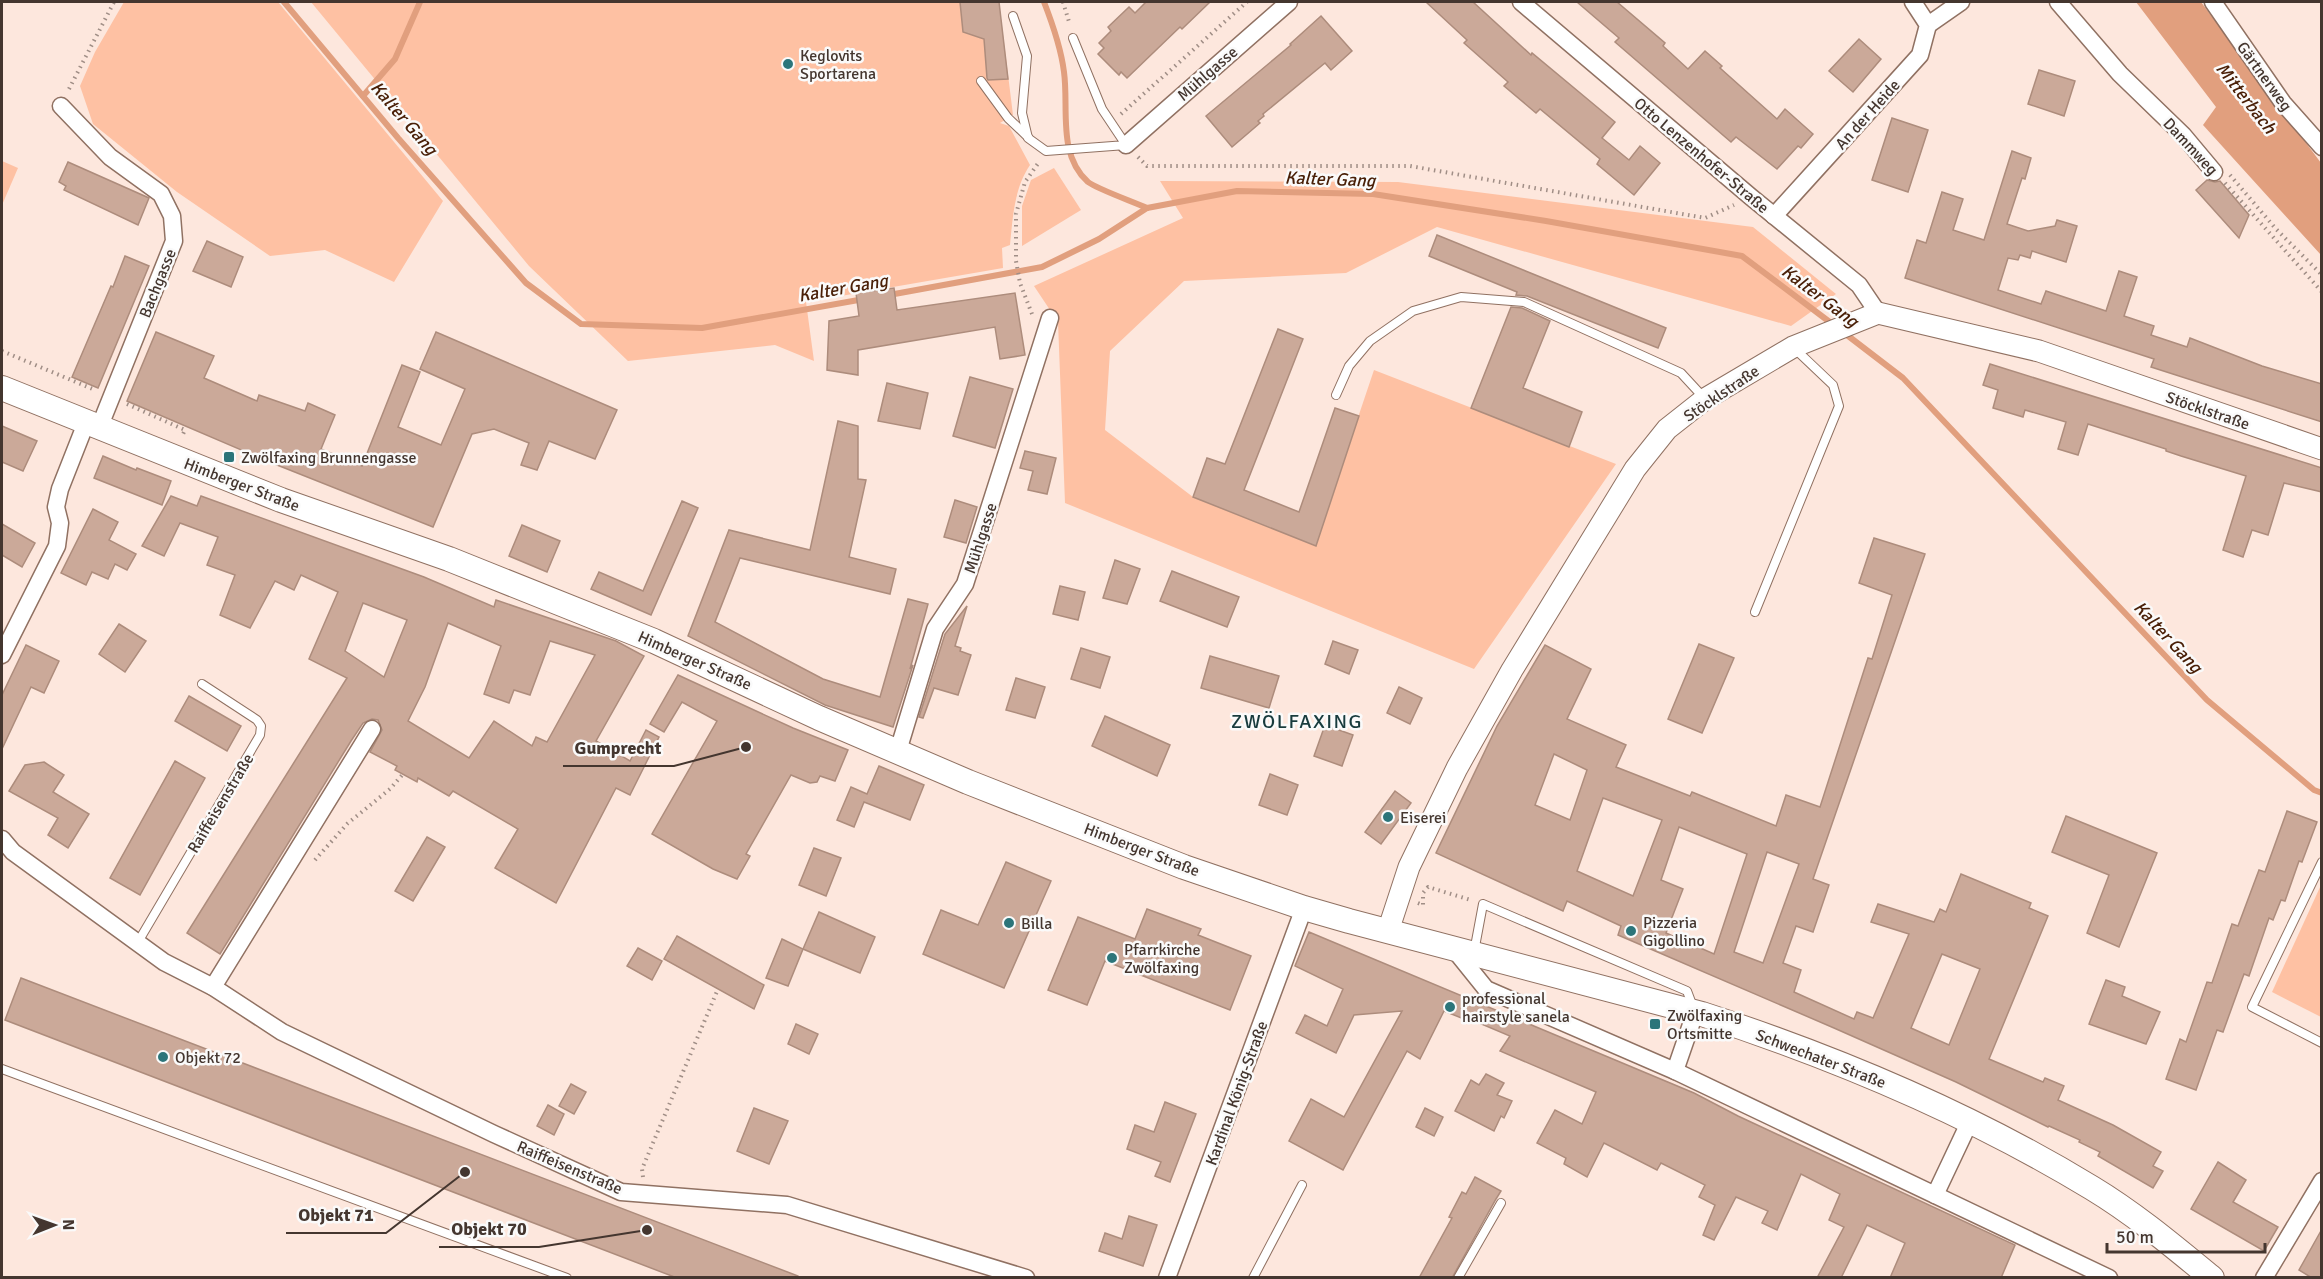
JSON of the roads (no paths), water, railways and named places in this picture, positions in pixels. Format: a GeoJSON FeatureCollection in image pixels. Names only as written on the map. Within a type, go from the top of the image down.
{"type":"FeatureCollection","features":[{"type":"Feature","properties":{"kind":"main road","name":"Himberger Straße"},"geometry":{"type":"LineString","coordinates":[[2,388],[281,500],[449,559],[654,641],[819,718],[968,782],[1184,867],[1304,908],[1388,931]]}},
{"type":"Feature","properties":{"kind":"main road","name":"Schwechater Straße"},"geometry":{"type":"LineString","coordinates":[[1388,931],[1695,1013],[1813,1053],[1879,1080],[1970,1121],[2094,1188],[2145,1224],[2212,1278]]}},
{"type":"Feature","properties":{"kind":"street","name":"Mühlgasse"},"geometry":{"type":"LineString","coordinates":[[1126,145],[1289,2]]}},
{"type":"Feature","properties":{"kind":"street","name":"Otto Lenzenhofer-Straße"},"geometry":{"type":"LineString","coordinates":[[1521,2],[1751,197],[1859,285],[1878,313]]}},
{"type":"Feature","properties":{"kind":"street"},"geometry":{"type":"LineString","coordinates":[[1913,2],[1928,25],[1961,2]]}},
{"type":"Feature","properties":{"kind":"street","name":"Dammweg"},"geometry":{"type":"LineString","coordinates":[[2058,2],[2120,74],[2183,135],[2214,172]]}},
{"type":"Feature","properties":{"kind":"street","name":"Gärtnerweg"},"geometry":{"type":"LineString","coordinates":[[2213,2],[2283,103],[2322,147]]}},
{"type":"Feature","properties":{"kind":"street","name":"An der Heide"},"geometry":{"type":"LineString","coordinates":[[1774,216],[1920,55],[1928,25]]}},
{"type":"Feature","properties":{"kind":"street","name":"Bachgasse"},"geometry":{"type":"LineString","coordinates":[[2,655],[57,546],[60,523],[56,507],[60,489],[92,425],[174,241],[172,216],[161,194],[110,157],[61,106]]}},
{"type":"Feature","properties":{"kind":"street","name":"Stöcklstraße"},"geometry":{"type":"LineString","coordinates":[[1388,931],[1409,867],[1432,817],[1512,670],[1635,469],[1667,429],[1705,399],[1792,347],[1878,313],[2038,351],[2322,449]]}},
{"type":"Feature","properties":{"kind":"street","name":"Mühlgasse"},"geometry":{"type":"LineString","coordinates":[[898,751],[935,629],[966,584],[1050,318]]}},
{"type":"Feature","properties":{"kind":"street"},"geometry":{"type":"LineString","coordinates":[[213,987],[372,729]]}},
{"type":"Feature","properties":{"kind":"street","name":"Raiffeisenstraße"},"geometry":{"type":"LineString","coordinates":[[2,839],[13,852],[164,962],[213,987],[282,1032],[621,1192],[786,1205],[1026,1278]]}},
{"type":"Feature","properties":{"kind":"street","name":"Kardinal König-Straße"},"geometry":{"type":"LineString","coordinates":[[1167,1278],[1304,908]]}},
{"type":"Feature","properties":{"kind":"street"},"geometry":{"type":"LineString","coordinates":[[1463,950],[1486,989],[1675,1071],[2109,1278]]}},
{"type":"Feature","properties":{"kind":"street"},"geometry":{"type":"LineString","coordinates":[[1675,1071],[1695,1013]]}},
{"type":"Feature","properties":{"kind":"street"},"geometry":{"type":"LineString","coordinates":[[1935,1195],[1970,1121]]}},
{"type":"Feature","properties":{"kind":"street"},"geometry":{"type":"LineString","coordinates":[[2264,1278],[2322,1181]]}},
{"type":"Feature","properties":{"kind":"lane"},"geometry":{"type":"LineString","coordinates":[[1013,16],[1027,56],[1022,113],[1028,138]]}},
{"type":"Feature","properties":{"kind":"lane"},"geometry":{"type":"LineString","coordinates":[[981,81],[1008,118],[1028,138],[1046,151],[1126,145],[1102,109],[1074,38]]}},
{"type":"Feature","properties":{"kind":"lane"},"geometry":{"type":"LineString","coordinates":[[1336,395],[1349,366],[1370,341],[1413,310],[1461,297],[1524,302],[1681,373],[1705,399]]}},
{"type":"Feature","properties":{"kind":"lane"},"geometry":{"type":"LineString","coordinates":[[1755,612],[1839,406],[1833,385],[1792,347]]}},
{"type":"Feature","properties":{"kind":"lane","name":"Raiffeisenstraße"},"geometry":{"type":"LineString","coordinates":[[138,942],[260,735],[261,726],[257,720],[202,684]]}},
{"type":"Feature","properties":{"kind":"lane"},"geometry":{"type":"LineString","coordinates":[[2322,862],[2252,1007],[2322,1043]]}},
{"type":"Feature","properties":{"kind":"lane"},"geometry":{"type":"LineString","coordinates":[[1463,950],[1483,904],[1687,991],[1695,1013]]}},
{"type":"Feature","properties":{"kind":"lane"},"geometry":{"type":"LineString","coordinates":[[2,1069],[567,1278]]}},
{"type":"Feature","properties":{"kind":"lane"},"geometry":{"type":"LineString","coordinates":[[1253,1278],[1302,1185]]}},
{"type":"Feature","properties":{"kind":"lane"},"geometry":{"type":"LineString","coordinates":[[1458,1278],[1501,1203]]}},
{"type":"Feature","properties":{"kind":"water","name":"Mitterbach"},"geometry":{"type":"Polygon","coordinates":[[[2136,2],[2201,2],[2321,163],[2321,255],[2203,125],[2216,107],[2136,2]]]}},
{"type":"Feature","properties":{"kind":"waterway","name":"Kalter Gang"},"geometry":{"type":"LineString","coordinates":[[284,2],[398,138],[526,283],[581,324],[702,328],[864,299]]}},
{"type":"Feature","properties":{"kind":"waterway"},"geometry":{"type":"LineString","coordinates":[[363,96],[395,59],[420,2]]}},
{"type":"Feature","properties":{"kind":"waterway"},"geometry":{"type":"LineString","coordinates":[[1044,2],[1063,63],[1066,130],[1072,158],[1078,171],[1093,185],[1147,208]]}},
{"type":"Feature","properties":{"kind":"waterway","name":"Kalter Gang"},"geometry":{"type":"LineString","coordinates":[[889,295],[1042,267],[1099,239],[1147,208],[1237,191],[1373,194],[1546,221],[1742,256],[1835,326]]}},
{"type":"Feature","properties":{"kind":"waterway","name":"Kalter Gang"},"geometry":{"type":"LineString","coordinates":[[1843,332],[1903,378],[2207,700],[2314,790],[2322,793]]}},
{"type":"Feature","properties":{"kind":"place","name":"Keglovits Sportarena"},"geometry":{"type":"Point","coordinates":[788,64]}},
{"type":"Feature","properties":{"kind":"place","name":"Zwölfaxing Brunnengasse"},"geometry":{"type":"Point","coordinates":[229,457]}},
{"type":"Feature","properties":{"kind":"place","name":"Gumprecht"},"geometry":{"type":"Point","coordinates":[746,747]}},
{"type":"Feature","properties":{"kind":"place","name":"Eiserei"},"geometry":{"type":"Point","coordinates":[1388,817]}},
{"type":"Feature","properties":{"kind":"place","name":"Billa"},"geometry":{"type":"Point","coordinates":[1009,923]}},
{"type":"Feature","properties":{"kind":"place","name":"Pizzeria Gigollino"},"geometry":{"type":"Point","coordinates":[1631,931]}},
{"type":"Feature","properties":{"kind":"place","name":"Pfarrkirche Zwölfaxing"},"geometry":{"type":"Point","coordinates":[1112,958]}},
{"type":"Feature","properties":{"kind":"place","name":"professional hairstyle sanela"},"geometry":{"type":"Point","coordinates":[1450,1007]}},
{"type":"Feature","properties":{"kind":"place","name":"Zwölfaxing Ortsmitte"},"geometry":{"type":"Point","coordinates":[1655,1024]}},
{"type":"Feature","properties":{"kind":"place","name":"Objekt 72"},"geometry":{"type":"Point","coordinates":[163,1057]}},
{"type":"Feature","properties":{"kind":"place","name":"Objekt 71"},"geometry":{"type":"Point","coordinates":[465,1172]}},
{"type":"Feature","properties":{"kind":"place","name":"Objekt 70"},"geometry":{"type":"Point","coordinates":[647,1230]}},
{"type":"Feature","properties":{"kind":"district","name":"ZWÖLFAXING"},"geometry":{"type":"Point","coordinates":[1297,721]}}]}
